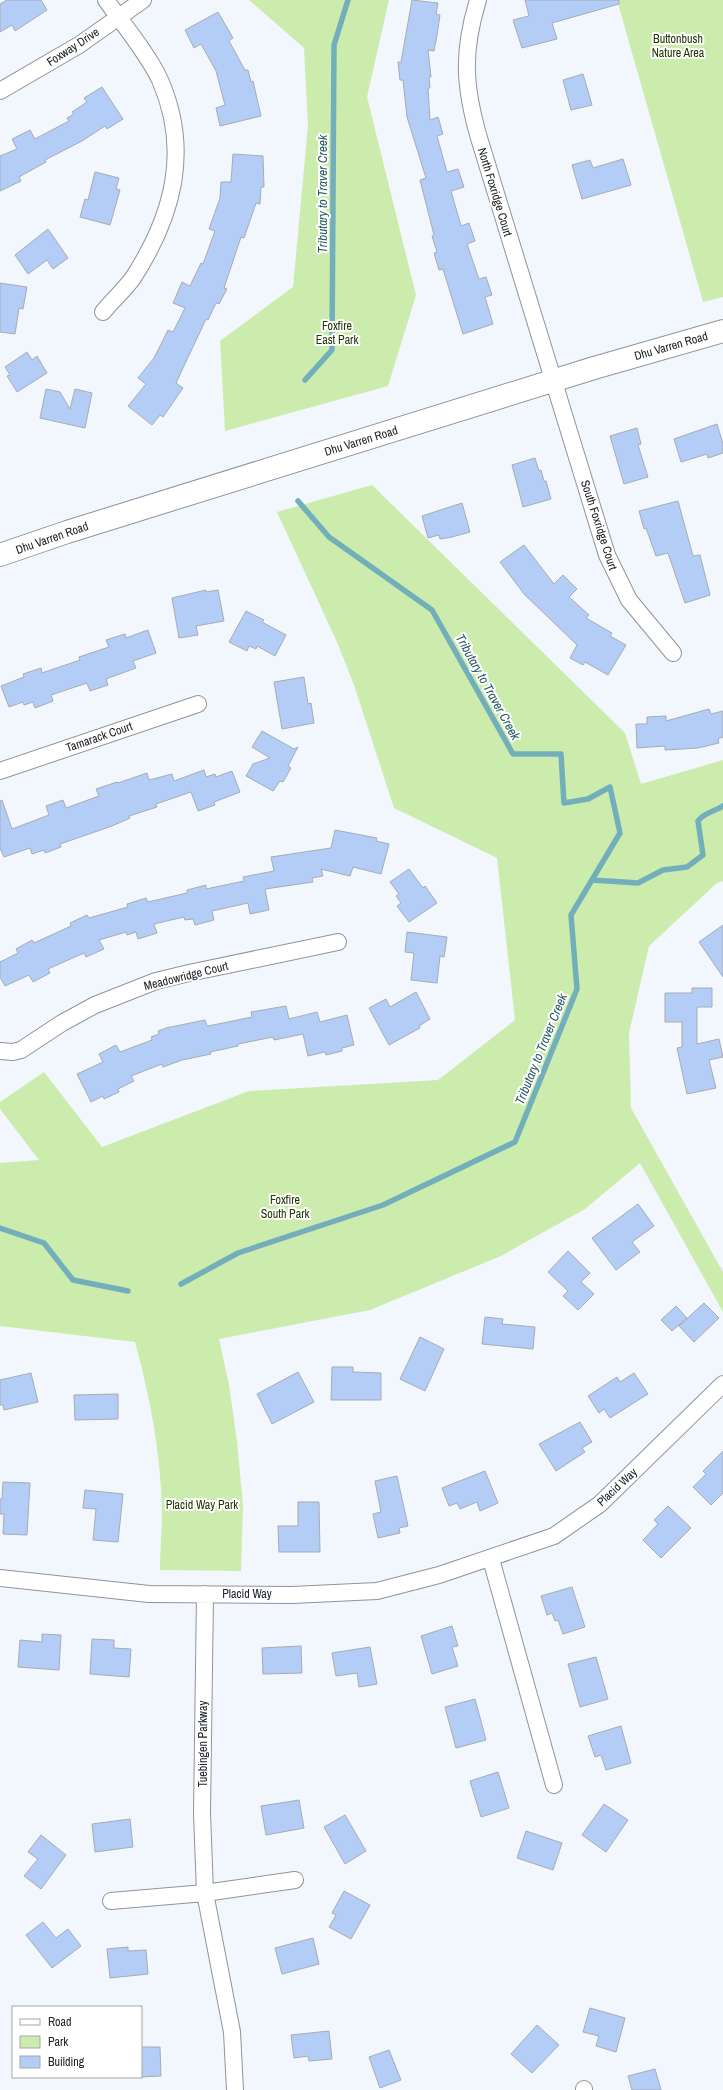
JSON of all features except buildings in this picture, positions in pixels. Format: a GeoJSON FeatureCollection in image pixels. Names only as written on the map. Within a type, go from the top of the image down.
{"type":"FeatureCollection","features":[{"type":"Feature","properties":{"kind":"main road","name":"Dhu Varren Road"},"geometry":{"type":"LineString","coordinates":[[0,555],[75,529],[553,380],[723,331]]}},
{"type":"Feature","properties":{"kind":"street"},"geometry":{"type":"LineString","coordinates":[[103,312],[132,279],[158,235],[172,197],[176,160],[174,128],[163,87],[151,66],[106,0]]}},
{"type":"Feature","properties":{"kind":"street","name":"Foxway Drive"},"geometry":{"type":"LineString","coordinates":[[0,90],[78,45],[143,0]]}},
{"type":"Feature","properties":{"kind":"street","name":"North Foxridge Court"},"geometry":{"type":"LineString","coordinates":[[478,0],[467,42],[466,76],[470,104],[478,138],[553,380]]}},
{"type":"Feature","properties":{"kind":"street","name":"South Foxridge Court"},"geometry":{"type":"LineString","coordinates":[[553,380],[614,572],[629,600],[673,654]]}},
{"type":"Feature","properties":{"kind":"street","name":"Tamarack Court"},"geometry":{"type":"LineString","coordinates":[[0,771],[198,704]]}},
{"type":"Feature","properties":{"kind":"street","name":"Meadowridge Court"},"geometry":{"type":"LineString","coordinates":[[0,1051],[13,1052],[22,1050],[62,1023],[89,1008],[156,981],[338,942]]}},
{"type":"Feature","properties":{"kind":"street","name":"Placid Way"},"geometry":{"type":"LineString","coordinates":[[0,1578],[149,1594],[292,1594],[377,1590],[491,1559],[554,1536],[600,1504],[723,1384]]}},
{"type":"Feature","properties":{"kind":"street"},"geometry":{"type":"LineString","coordinates":[[491,1559],[554,1785]]}},
{"type":"Feature","properties":{"kind":"street","name":"Tuebingen Parkway"},"geometry":{"type":"LineString","coordinates":[[205,1594],[202,1790],[205,1893],[232,2032],[235,2090]]}},
{"type":"Feature","properties":{"kind":"street"},"geometry":{"type":"LineString","coordinates":[[111,1901],[205,1893],[295,1880]]}},
{"type":"Feature","properties":{"kind":"green space","name":"Foxfire East Park"},"geometry":{"type":"Polygon","coordinates":[[[249,0],[389,0],[367,97],[416,295],[388,386],[225,431],[220,341],[293,287],[308,125],[304,48],[249,0]]]}},
{"type":"Feature","properties":{"kind":"green space","name":"Buttonbush Nature Area"},"geometry":{"type":"Polygon","coordinates":[[[617,0],[723,0],[723,297],[703,302],[617,0]]]}},
{"type":"Feature","properties":{"kind":"green space","name":"Foxfire South Park"},"geometry":{"type":"Polygon","coordinates":[[[372,485],[625,733],[641,784],[723,760],[723,881],[717,883],[649,946],[629,1033],[631,1108],[723,1272],[723,1312],[640,1163],[585,1209],[501,1256],[370,1310],[219,1339],[229,1385],[237,1441],[243,1506],[241,1571],[160,1570],[162,1512],[157,1447],[150,1405],[135,1342],[0,1326],[0,1163],[39,1160],[0,1109],[0,1102],[44,1072],[102,1147],[249,1091],[438,1080],[515,1020],[497,858],[394,808],[354,685],[337,642],[277,512],[372,485]]]}},
{"type":"Feature","properties":{"kind":"waterway","name":"Tributary to Traver Creek"},"geometry":{"type":"LineString","coordinates":[[305,380],[332,350],[334,45],[348,0]]}},
{"type":"Feature","properties":{"kind":"waterway","name":"Tributary to Traver Creek"},"geometry":{"type":"LineString","coordinates":[[181,1284],[238,1253],[383,1205],[515,1142],[577,989],[571,915],[620,833],[610,787],[588,799],[564,803],[561,754],[513,754],[432,610],[329,537],[298,501]]}},
{"type":"Feature","properties":{"kind":"waterway"},"geometry":{"type":"LineString","coordinates":[[592,880],[638,883],[663,870],[687,867],[703,855],[698,821],[707,814],[723,806]]}},
{"type":"Feature","properties":{"kind":"waterway","name":"Tributary to Traver Creek"},"geometry":{"type":"LineString","coordinates":[[0,1228],[44,1243],[73,1280],[128,1291]]}},
{"type":"Feature","properties":{"kind":"park label","name":"Placid Way Park"},"geometry":{"type":"Point","coordinates":[202,1505]}}]}
